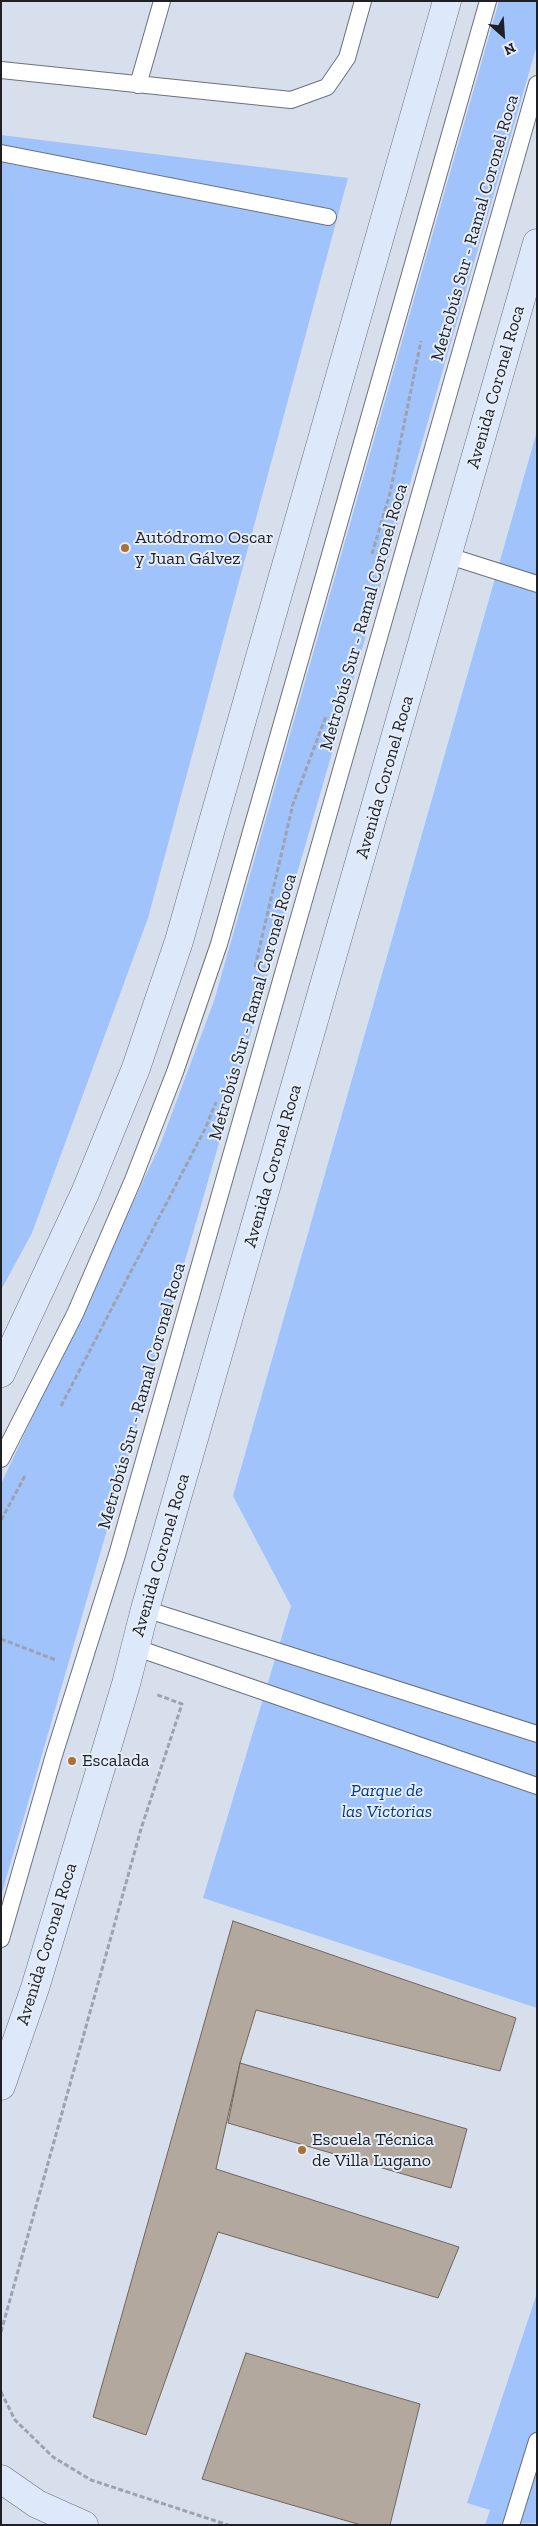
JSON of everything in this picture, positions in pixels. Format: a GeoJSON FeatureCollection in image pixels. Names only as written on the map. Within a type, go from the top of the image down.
{"type":"FeatureCollection","features":[{"type":"Feature","properties":{"kind":"main road"},"geometry":{"type":"LineString","coordinates":[[1,1373],[85,1192],[136,1068],[179,941],[447,1]]}},
{"type":"Feature","properties":{"kind":"main road","name":"Avenida Coronel Roca"},"geometry":{"type":"LineString","coordinates":[[1,2086],[35,1988],[123,1693],[134,1647],[449,556],[537,243]]}},
{"type":"Feature","properties":{"kind":"main road"},"geometry":{"type":"LineString","coordinates":[[1,2479],[37,2504],[84,2525]]}},
{"type":"Feature","properties":{"kind":"lane"},"geometry":{"type":"LineString","coordinates":[[138,85],[162,1]]}},
{"type":"Feature","properties":{"kind":"lane"},"geometry":{"type":"LineString","coordinates":[[1,70],[291,100],[327,87],[347,58],[363,1]]}},
{"type":"Feature","properties":{"kind":"lane"},"geometry":{"type":"LineString","coordinates":[[1,1459],[75,1314],[133,1180],[175,1072],[219,944],[488,1]]}},
{"type":"Feature","properties":{"kind":"lane","name":"Metrobús Sur - Ramal Coronel Roca"},"geometry":{"type":"LineString","coordinates":[[1,1939],[80,1669],[126,1527],[537,84]]}},
{"type":"Feature","properties":{"kind":"lane"},"geometry":{"type":"LineString","coordinates":[[1,153],[328,217]]}},
{"type":"Feature","properties":{"kind":"lane"},"geometry":{"type":"LineString","coordinates":[[449,556],[537,584]]}},
{"type":"Feature","properties":{"kind":"lane"},"geometry":{"type":"LineString","coordinates":[[145,1609],[537,1734]]}},
{"type":"Feature","properties":{"kind":"lane"},"geometry":{"type":"LineString","coordinates":[[134,1647],[537,1786]]}},
{"type":"Feature","properties":{"kind":"lane"},"geometry":{"type":"LineString","coordinates":[[511,2525],[537,2441]]}},
{"type":"Feature","properties":{"kind":"path"},"geometry":{"type":"LineString","coordinates":[[1,1639],[80,1669]]}},
{"type":"Feature","properties":{"kind":"path"},"geometry":{"type":"LineString","coordinates":[[1,2332],[141,1829],[182,1704]]}},
{"type":"Feature","properties":{"kind":"path"},"geometry":{"type":"LineString","coordinates":[[1,2392],[14,2420],[53,2457],[91,2480],[228,2525]]}},
{"type":"Feature","properties":{"kind":"green space"},"geometry":{"type":"Polygon","coordinates":[[[499,1],[537,1],[537,45],[1,1896],[1,1484],[160,1145],[214,1001],[499,1]]]}},
{"type":"Feature","properties":{"kind":"green space","name":"Autódromo Oscar y Juan Gálvez"},"geometry":{"type":"Polygon","coordinates":[[[1,135],[348,178],[148,918],[32,1233],[1,1290],[1,135]]]}},
{"type":"Feature","properties":{"kind":"green space","name":"Parque de las Victorias"},"geometry":{"type":"Polygon","coordinates":[[[537,431],[537,2008],[203,1898],[291,1606],[233,1496],[537,431]]]}},
{"type":"Feature","properties":{"kind":"green space"},"geometry":{"type":"Polygon","coordinates":[[[537,2293],[537,2523],[485,2525],[490,2510],[467,2503],[537,2293]]]}},
{"type":"Feature","properties":{"kind":"building"},"geometry":{"type":"Polygon","coordinates":[[[233,1921],[516,2018],[500,2071],[256,2010],[240,2063],[216,2169],[459,2247],[438,2298],[218,2232],[146,2435],[93,2417],[233,1921]]]}},
{"type":"Feature","properties":{"kind":"building"},"geometry":{"type":"Polygon","coordinates":[[[240,2063],[467,2129],[451,2188],[228,2123],[240,2063]]]}},
{"type":"Feature","properties":{"kind":"building"},"geometry":{"type":"Polygon","coordinates":[[[246,2353],[420,2404],[390,2525],[361,2525],[202,2479],[246,2353]]]}},
{"type":"Feature","properties":{"kind":"place","name":"Autódromo Oscar y Juan Gálvez"},"geometry":{"type":"Point","coordinates":[125,548]}},
{"type":"Feature","properties":{"kind":"place","name":"Escalada"},"geometry":{"type":"Point","coordinates":[72,1761]}},
{"type":"Feature","properties":{"kind":"place","name":"Escuela Técnica de Villa Lugano"},"geometry":{"type":"Point","coordinates":[302,2150]}}]}
